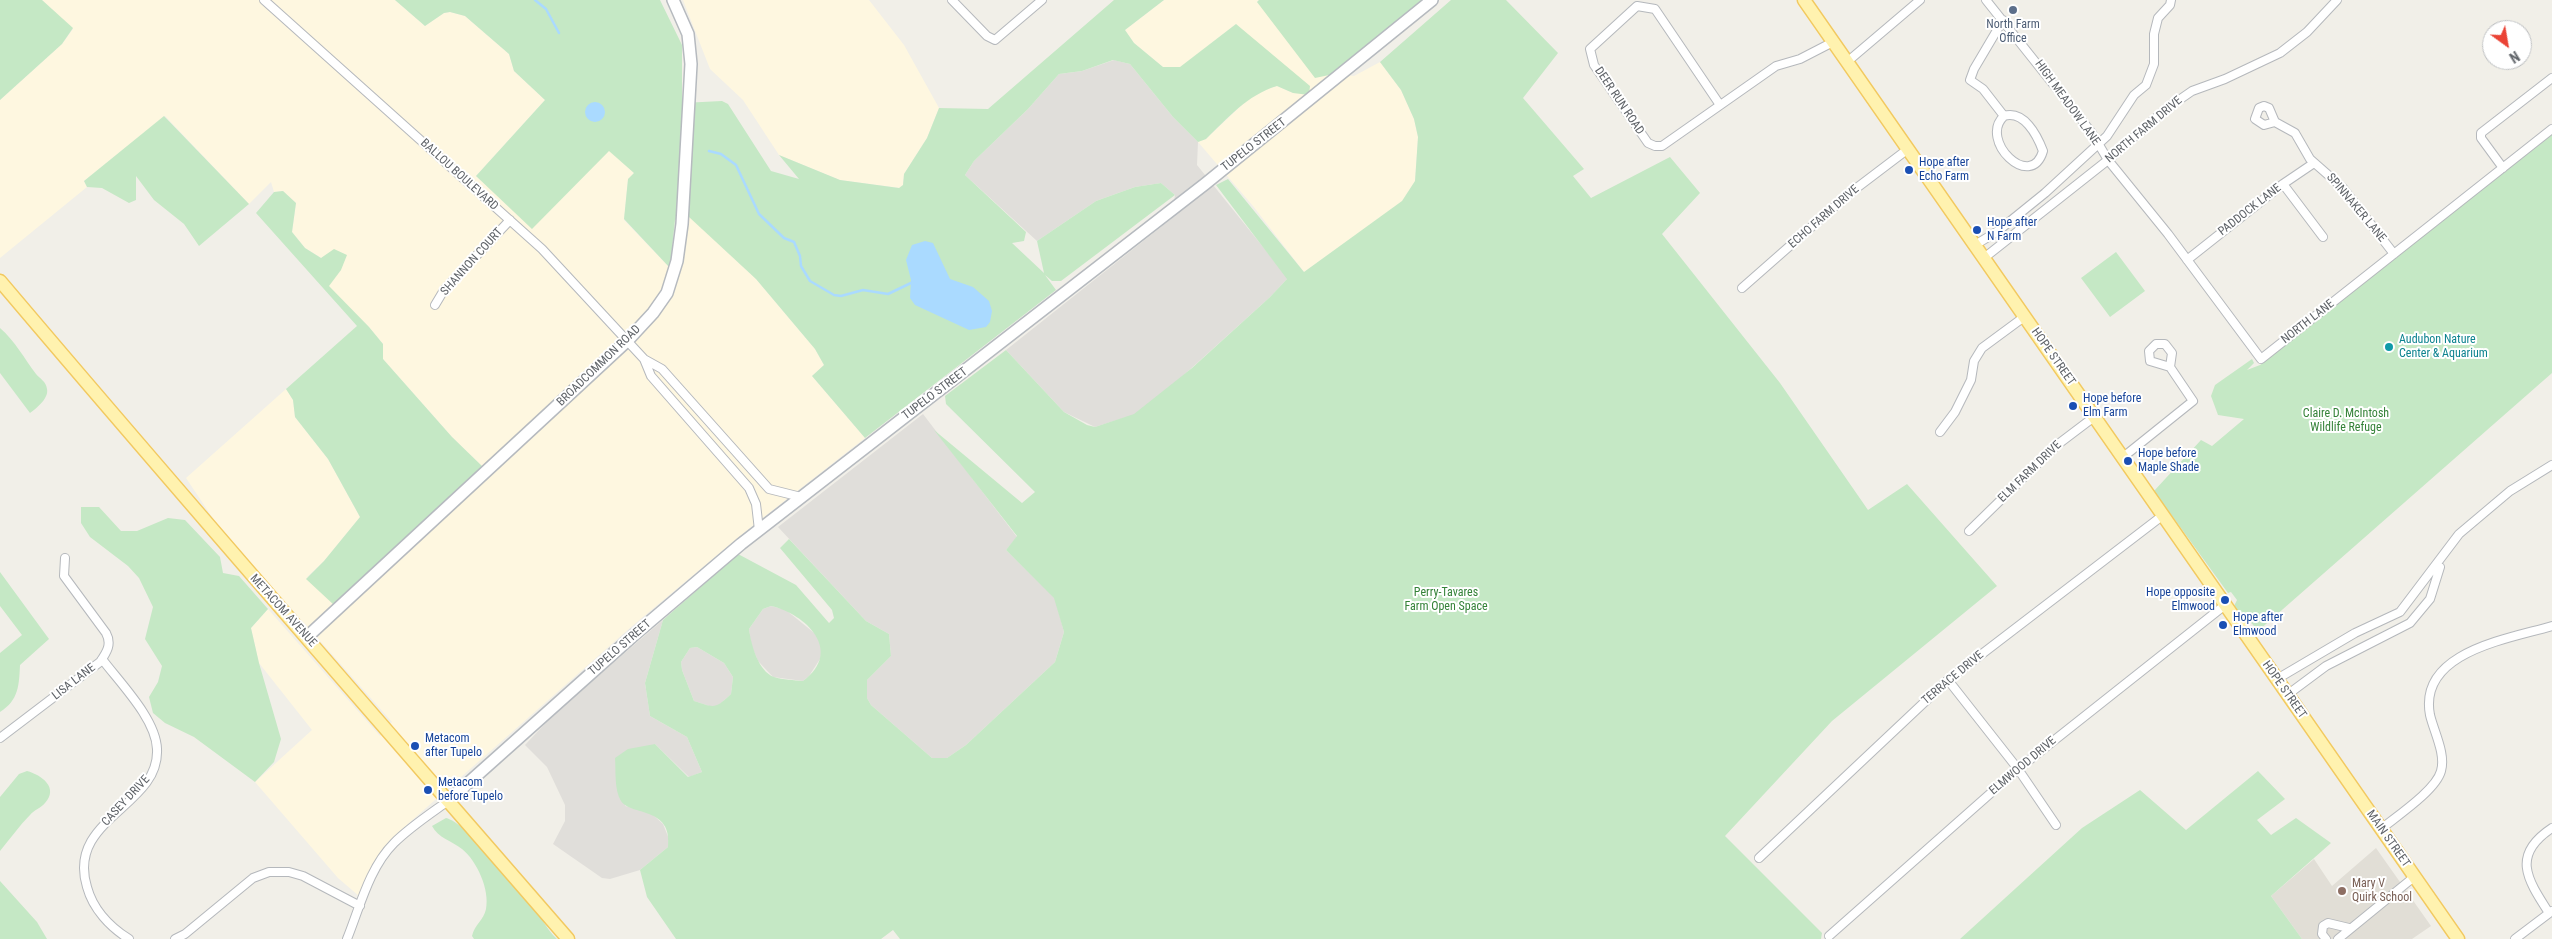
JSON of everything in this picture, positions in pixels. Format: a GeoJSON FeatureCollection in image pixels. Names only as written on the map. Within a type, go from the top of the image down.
{"type":"FeatureCollection","features":[{"type":"Feature","properties":{"kind":"main road","name":"BROADCOMMON ROAD"},"geometry":{"type":"LineString","coordinates":[[307,637],[628,340],[653,313],[667,293],[677,261],[682,224],[691,64],[688,34],[673,0]]}},
{"type":"Feature","properties":{"kind":"main road","name":"TUPELO STREET"},"geometry":{"type":"LineString","coordinates":[[448,801],[634,635],[759,530],[1212,179],[1432,0]]}},
{"type":"Feature","properties":{"kind":"main road","name":"HOPE STREET"},"geometry":{"type":"LineString","coordinates":[[1804,0],[2318,739]]}},
{"type":"Feature","properties":{"kind":"main road","name":"METACOM AVENUE"},"geometry":{"type":"LineString","coordinates":[[0,281],[196,508],[257,582],[307,637],[568,939]]}},
{"type":"Feature","properties":{"kind":"main road","name":"MAIN STREET"},"geometry":{"type":"LineString","coordinates":[[2318,739],[2458,939]]}},
{"type":"Feature","properties":{"kind":"street","name":"BALLOU BOULEVARD"},"geometry":{"type":"LineString","coordinates":[[264,0],[561,268],[628,340],[644,359],[651,376],[749,488],[756,504],[759,530]]}},
{"type":"Feature","properties":{"kind":"street"},"geometry":{"type":"LineString","coordinates":[[952,0],[987,36],[994,40],[1042,0]]}},
{"type":"Feature","properties":{"kind":"street"},"geometry":{"type":"LineString","coordinates":[[1847,62],[1920,0]]}},
{"type":"Feature","properties":{"kind":"street","name":"HIGH MEADOW LANE"},"geometry":{"type":"LineString","coordinates":[[1986,0],[2092,133],[2108,160]]}},
{"type":"Feature","properties":{"kind":"street","name":"NORTH FARM DRIVE"},"geometry":{"type":"LineString","coordinates":[[1975,246],[1998,231],[2107,136],[2134,95],[2146,85],[2154,64],[2154,34],[2158,18],[2170,5],[2171,0]]}},
{"type":"Feature","properties":{"kind":"street","name":"NORTH FARM DRIVE"},"geometry":{"type":"LineString","coordinates":[[1984,258],[2108,160],[2133,136],[2192,91],[2225,79],[2291,46],[2337,0]]}},
{"type":"Feature","properties":{"kind":"street","name":"DEER RUN ROAD"},"geometry":{"type":"LineString","coordinates":[[1720,104],[1655,9],[1637,6],[1590,49],[1594,65],[1648,143],[1654,146],[1662,146],[1776,66],[1800,59],[1833,42]]}},
{"type":"Feature","properties":{"kind":"street"},"geometry":{"type":"LineString","coordinates":[[2003,20],[1974,69],[1970,80],[1983,89],[2004,116]]}},
{"type":"Feature","properties":{"kind":"street"},"geometry":{"type":"LineString","coordinates":[[2503,168],[2481,138],[2481,133],[2552,78]]}},
{"type":"Feature","properties":{"kind":"street"},"geometry":{"type":"LineString","coordinates":[[2011,114],[2018,116],[2039,140],[2043,150],[2040,159],[2034,166],[2026,168],[2019,166],[1998,144],[1996,136],[1997,122],[2004,116],[2011,114]]}},
{"type":"Feature","properties":{"kind":"street","name":"SPINNAKER LANE"},"geometry":{"type":"LineString","coordinates":[[2275,122],[2292,130],[2314,163],[2342,188],[2394,254]]}},
{"type":"Feature","properties":{"kind":"street","name":"NORTH LANE"},"geometry":{"type":"LineString","coordinates":[[2108,160],[2187,260],[2261,359],[2552,129]]}},
{"type":"Feature","properties":{"kind":"street","name":"ECHO FARM DRIVE"},"geometry":{"type":"LineString","coordinates":[[1742,288],[1850,193],[1908,149]]}},
{"type":"Feature","properties":{"kind":"street","name":"PADDOCK LANE"},"geometry":{"type":"LineString","coordinates":[[2187,260],[2283,184],[2314,163]]}},
{"type":"Feature","properties":{"kind":"street"},"geometry":{"type":"LineString","coordinates":[[2283,184],[2323,237]]}},
{"type":"Feature","properties":{"kind":"street","name":"SHANNON COURT"},"geometry":{"type":"LineString","coordinates":[[435,305],[444,290],[510,220]]}},
{"type":"Feature","properties":{"kind":"street"},"geometry":{"type":"LineString","coordinates":[[1940,432],[1955,412],[1971,380],[1974,360],[1982,348],[2024,317]]}},
{"type":"Feature","properties":{"kind":"street","name":"BALLOU BOULEVARD"},"geometry":{"type":"LineString","coordinates":[[644,359],[662,369],[768,489],[801,497]]}},
{"type":"Feature","properties":{"kind":"street"},"geometry":{"type":"LineString","coordinates":[[2122,458],[2192,401],[2170,366]]}},
{"type":"Feature","properties":{"kind":"street","name":"ELM FARM DRIVE"},"geometry":{"type":"LineString","coordinates":[[1969,531],[2057,445],[2094,417]]}},
{"type":"Feature","properties":{"kind":"street"},"geometry":{"type":"LineString","coordinates":[[2276,680],[2355,633],[2394,616],[2411,599],[2459,534],[2526,479],[2552,465]]}},
{"type":"Feature","properties":{"kind":"street","name":"TERRACE DRIVE"},"geometry":{"type":"LineString","coordinates":[[1759,858],[1948,680],[2162,516]]}},
{"type":"Feature","properties":{"kind":"street"},"geometry":{"type":"LineString","coordinates":[[2287,695],[2320,671],[2364,646],[2402,628],[2423,611],[2430,599],[2435,578],[2446,553]]}},
{"type":"Feature","properties":{"kind":"street","name":"LISA LANE"},"geometry":{"type":"LineString","coordinates":[[0,738],[102,660],[107,652],[109,639],[64,576],[65,558]]}},
{"type":"Feature","properties":{"kind":"street","name":"ELMWOOD DRIVE"},"geometry":{"type":"LineString","coordinates":[[1829,936],[2018,769],[2225,605]]}},
{"type":"Feature","properties":{"kind":"street"},"geometry":{"type":"LineString","coordinates":[[2394,616],[2402,628]]}},
{"type":"Feature","properties":{"kind":"street"},"geometry":{"type":"LineString","coordinates":[[2381,829],[2423,794],[2435,782],[2441,771],[2442,757],[2431,720],[2429,697],[2432,684],[2440,672],[2469,652],[2552,626]]}},
{"type":"Feature","properties":{"kind":"street"},"geometry":{"type":"LineString","coordinates":[[2355,633],[2364,646]]}},
{"type":"Feature","properties":{"kind":"street"},"geometry":{"type":"LineString","coordinates":[[2313,659],[2320,671]]}},
{"type":"Feature","properties":{"kind":"street","name":"CASEY DRIVE"},"geometry":{"type":"LineString","coordinates":[[102,660],[155,732],[158,751],[153,771],[146,783],[92,836],[85,852],[84,880],[90,897],[113,928],[129,939]]}},
{"type":"Feature","properties":{"kind":"street"},"geometry":{"type":"LineString","coordinates":[[1948,680],[2018,769],[2056,825]]}},
{"type":"Feature","properties":{"kind":"street"},"geometry":{"type":"LineString","coordinates":[[347,939],[376,868],[393,844],[448,801]]}},
{"type":"Feature","properties":{"kind":"street"},"geometry":{"type":"LineString","coordinates":[[2515,939],[2551,912],[2534,888],[2526,860],[2530,846],[2552,828]]}},
{"type":"Feature","properties":{"kind":"street"},"geometry":{"type":"LineString","coordinates":[[175,939],[186,934],[253,878],[269,872],[289,872],[303,876],[360,906]]}},
{"type":"Feature","properties":{"kind":"street"},"geometry":{"type":"LineString","coordinates":[[2338,939],[2344,936],[2349,928],[2414,877]]}},
{"type":"Feature","properties":{"kind":"street"},"geometry":{"type":"LineString","coordinates":[[2326,939],[2322,934],[2323,926],[2328,923],[2349,928]]}},
{"type":"Feature","properties":{"kind":"shaded area"},"geometry":{"type":"Polygon","coordinates":[[[42,0],[395,0],[425,26],[444,13],[450,12],[465,16],[509,54],[514,71],[545,100],[476,176],[532,228],[609,150],[634,173],[628,179],[624,220],[670,268],[681,269],[689,216],[756,279],[815,349],[824,365],[812,376],[865,438],[746,531],[631,627],[401,830],[383,852],[359,896],[338,878],[255,782],[312,730],[259,663],[251,628],[268,609],[380,736],[392,722],[218,526],[186,478],[286,389],[293,400],[295,417],[328,459],[360,517],[324,561],[306,578],[483,467],[452,437],[383,359],[383,344],[369,327],[328,286],[341,270],[305,248],[292,232],[296,203],[283,191],[274,192],[271,182],[249,204],[165,116],[84,181],[87,187],[0,258],[0,100],[62,44],[73,29],[42,0]]]}},
{"type":"Feature","properties":{"kind":"shaded area"},"geometry":{"type":"Polygon","coordinates":[[[683,0],[869,0],[904,45],[939,108],[927,138],[904,174],[903,185],[900,188],[840,180],[779,155],[743,100],[710,69],[683,0]]]}},
{"type":"Feature","properties":{"kind":"shaded area"},"geometry":{"type":"Polygon","coordinates":[[[1164,0],[1259,0],[1257,2],[1334,74],[1354,76],[1380,62],[1401,90],[1414,119],[1418,137],[1415,181],[1402,202],[1304,272],[1253,206],[1198,142],[1206,139],[1246,101],[1260,91],[1277,86],[1293,93],[1236,24],[1180,68],[1163,67],[1134,43],[1125,30],[1164,0]]]}},
{"type":"Feature","properties":{"kind":"shaded area"},"geometry":{"type":"Polygon","coordinates":[[[1114,60],[1130,64],[1173,117],[1198,142],[1197,165],[1288,278],[1270,297],[1143,412],[1095,427],[1064,412],[1006,350],[1171,219],[1175,195],[1161,183],[1135,187],[1096,201],[1037,241],[965,175],[974,161],[1028,109],[1059,74],[1082,71],[1114,60]]]}},
{"type":"Feature","properties":{"kind":"shaded area"},"geometry":{"type":"Polygon","coordinates":[[[923,414],[1017,537],[1006,550],[1055,598],[1064,632],[1055,662],[966,745],[947,758],[932,758],[871,705],[867,698],[867,680],[891,656],[889,634],[866,621],[778,527],[923,414]]]}},
{"type":"Feature","properties":{"kind":"shaded area"},"geometry":{"type":"Polygon","coordinates":[[[771,606],[786,610],[818,636],[822,651],[820,659],[809,676],[803,681],[773,677],[758,661],[751,645],[749,629],[763,609],[771,606]]]}},
{"type":"Feature","properties":{"kind":"shaded area"},"geometry":{"type":"Polygon","coordinates":[[[663,620],[645,683],[650,716],[687,737],[702,772],[689,777],[655,744],[625,806],[650,812],[663,824],[669,839],[668,847],[640,870],[610,879],[602,878],[553,844],[565,821],[565,805],[547,767],[525,745],[555,713],[663,620]]]}},
{"type":"Feature","properties":{"kind":"shaded area"},"geometry":{"type":"Polygon","coordinates":[[[697,647],[724,663],[733,677],[731,694],[718,706],[712,707],[694,701],[682,670],[681,662],[690,648],[697,647]]]}},
{"type":"Feature","properties":{"kind":"shaded area","name":"Mary V Quirk School"},"geometry":{"type":"Polygon","coordinates":[[[2376,848],[2431,926],[2412,939],[2302,939],[2271,896],[2314,859],[2332,886],[2376,848]]]}},
{"type":"Feature","properties":{"kind":"green space"},"geometry":{"type":"Polygon","coordinates":[[[0,0],[42,0],[73,28],[62,44],[0,100],[0,0]]]}},
{"type":"Feature","properties":{"kind":"green space"},"geometry":{"type":"Polygon","coordinates":[[[395,0],[660,0],[682,45],[682,103],[722,101],[728,104],[771,171],[799,179],[779,155],[840,180],[899,188],[903,185],[904,174],[927,138],[939,108],[988,109],[1114,0],[1164,0],[1125,30],[1134,43],[1163,67],[1180,67],[1236,24],[1310,86],[1309,95],[1293,93],[1277,86],[1256,95],[1230,115],[1206,139],[1198,142],[1173,117],[1130,64],[1113,60],[1082,71],[1059,74],[1028,109],[974,161],[965,175],[1026,232],[1024,241],[1012,243],[1044,273],[1037,241],[1096,201],[1135,187],[1161,183],[1175,195],[1061,281],[1052,281],[1045,275],[1056,290],[865,438],[812,376],[824,365],[815,349],[756,279],[689,217],[675,220],[670,268],[624,219],[628,179],[634,173],[609,151],[532,229],[476,176],[545,100],[514,71],[509,54],[465,16],[450,12],[444,13],[425,26],[395,0]]]}},
{"type":"Feature","properties":{"kind":"green space"},"geometry":{"type":"Polygon","coordinates":[[[1259,0],[1422,0],[1334,74],[1315,78],[1257,2],[1259,0]]]}},
{"type":"Feature","properties":{"kind":"green space","name":"Perry-Tavares Farm Open Space"},"geometry":{"type":"Polygon","coordinates":[[[1451,0],[1506,0],[1558,53],[1523,98],[1584,169],[1573,176],[1591,198],[1670,157],[1700,193],[1662,234],[1780,383],[1868,510],[1907,484],[1997,586],[1832,721],[1725,836],[1822,933],[1821,939],[900,939],[893,930],[881,939],[676,939],[647,897],[640,870],[668,847],[668,834],[658,818],[626,806],[621,801],[617,791],[615,774],[615,758],[628,749],[655,744],[688,777],[702,772],[687,737],[650,716],[645,683],[663,620],[738,554],[796,585],[829,623],[834,618],[832,610],[780,548],[789,539],[866,621],[889,634],[891,656],[867,680],[867,698],[871,705],[932,758],[947,758],[966,745],[1055,662],[1064,632],[1054,598],[1006,550],[1017,536],[934,430],[1022,503],[1035,492],[946,404],[945,396],[1006,350],[1064,412],[1087,425],[1095,427],[1134,414],[1192,368],[1270,297],[1287,279],[1216,185],[1228,179],[1304,272],[1402,201],[1415,181],[1418,137],[1414,119],[1401,90],[1380,62],[1451,0]],[[771,606],[763,609],[749,629],[756,656],[768,674],[774,677],[803,681],[815,669],[820,658],[820,646],[816,635],[797,617],[771,606]],[[697,647],[690,648],[681,662],[682,670],[694,701],[711,706],[718,705],[731,694],[733,677],[724,663],[697,647]]]}},
{"type":"Feature","properties":{"kind":"green space"},"geometry":{"type":"Polygon","coordinates":[[[164,116],[249,204],[199,246],[184,224],[154,200],[136,176],[136,200],[129,203],[102,188],[87,187],[84,181],[164,116]]]}},
{"type":"Feature","properties":{"kind":"green space","name":"Claire D. McIntosh Wildlife Refuge"},"geometry":{"type":"Polygon","coordinates":[[[2552,129],[2552,373],[2258,631],[2234,606],[2237,600],[2231,592],[2228,593],[2154,491],[2201,440],[2212,446],[2244,419],[2218,415],[2211,396],[2215,385],[2252,359],[2254,363],[2247,370],[2260,365],[2552,129]]]}},
{"type":"Feature","properties":{"kind":"green space"},"geometry":{"type":"Polygon","coordinates":[[[283,191],[296,203],[292,232],[305,248],[321,258],[334,249],[347,255],[341,270],[329,286],[383,344],[383,359],[452,437],[483,467],[334,605],[306,579],[324,561],[360,517],[328,459],[295,417],[293,400],[286,389],[357,326],[256,213],[274,192],[283,191]]]}},
{"type":"Feature","properties":{"kind":"green space"},"geometry":{"type":"Polygon","coordinates":[[[2116,252],[2145,291],[2110,317],[2081,278],[2116,252]]]}},
{"type":"Feature","properties":{"kind":"green space"},"geometry":{"type":"Polygon","coordinates":[[[0,328],[15,344],[46,386],[46,396],[39,406],[30,413],[0,373],[0,328]]]}},
{"type":"Feature","properties":{"kind":"green space"},"geometry":{"type":"Polygon","coordinates":[[[81,507],[99,507],[121,531],[137,531],[168,518],[185,520],[220,557],[223,573],[239,576],[268,609],[251,628],[281,739],[274,762],[255,782],[194,737],[165,723],[153,713],[149,697],[158,682],[162,666],[145,639],[153,607],[139,578],[128,566],[90,537],[81,523],[81,507]]]}},
{"type":"Feature","properties":{"kind":"green space"},"geometry":{"type":"Polygon","coordinates":[[[0,572],[49,639],[20,665],[17,692],[11,702],[0,712],[0,653],[22,635],[0,606],[0,572]]]}},
{"type":"Feature","properties":{"kind":"green space"},"geometry":{"type":"Polygon","coordinates":[[[27,771],[47,783],[50,792],[49,797],[43,805],[26,819],[0,851],[0,797],[19,774],[27,771]]]}},
{"type":"Feature","properties":{"kind":"green space"},"geometry":{"type":"Polygon","coordinates":[[[2258,771],[2285,799],[2257,820],[2271,835],[2296,818],[2331,843],[2271,896],[2302,939],[1960,939],[2082,828],[2140,790],[2186,830],[2258,771]]]}},
{"type":"Feature","properties":{"kind":"green space"},"geometry":{"type":"Polygon","coordinates":[[[446,818],[455,822],[478,841],[515,881],[557,939],[474,939],[472,936],[473,932],[486,909],[486,893],[481,876],[468,854],[438,834],[432,826],[446,818]]]}},
{"type":"Feature","properties":{"kind":"green space"},"geometry":{"type":"Polygon","coordinates":[[[0,881],[37,922],[47,939],[0,939],[0,881]]]}},
{"type":"Feature","properties":{"kind":"water"},"geometry":{"type":"Polygon","coordinates":[[[595,102],[602,105],[605,112],[602,119],[595,122],[588,119],[585,112],[588,105],[595,102]]]}},
{"type":"Feature","properties":{"kind":"water"},"geometry":{"type":"Polygon","coordinates":[[[925,241],[933,243],[950,279],[973,287],[989,301],[992,311],[990,322],[986,327],[969,330],[915,305],[910,298],[911,280],[906,260],[912,245],[925,241]]]}},
{"type":"Feature","properties":{"kind":"waterway"},"geometry":{"type":"LineString","coordinates":[[535,0],[546,9],[559,33]]}},
{"type":"Feature","properties":{"kind":"waterway"},"geometry":{"type":"LineString","coordinates":[[709,151],[721,154],[736,165],[759,214],[784,238],[794,242],[800,256],[801,266],[810,281],[834,295],[841,296],[863,290],[888,294],[911,283]]}},
{"type":"Feature","properties":{"kind":"place","name":"North Farm Office"},"geometry":{"type":"Point","coordinates":[2013,10]}},
{"type":"Feature","properties":{"kind":"place","name":"Hope after Echo Farm"},"geometry":{"type":"Point","coordinates":[1909,170]}},
{"type":"Feature","properties":{"kind":"place","name":"Hope after N Farm"},"geometry":{"type":"Point","coordinates":[1977,230]}},
{"type":"Feature","properties":{"kind":"place","name":"Audubon Nature Center & Aquarium"},"geometry":{"type":"Point","coordinates":[2389,347]}},
{"type":"Feature","properties":{"kind":"place","name":"Hope before Elm Farm"},"geometry":{"type":"Point","coordinates":[2073,406]}},
{"type":"Feature","properties":{"kind":"place","name":"Hope before Maple Shade"},"geometry":{"type":"Point","coordinates":[2128,461]}},
{"type":"Feature","properties":{"kind":"place","name":"Hope opposite Elmwood"},"geometry":{"type":"Point","coordinates":[2225,600]}},
{"type":"Feature","properties":{"kind":"place","name":"Hope after Elmwood"},"geometry":{"type":"Point","coordinates":[2223,625]}},
{"type":"Feature","properties":{"kind":"place","name":"Metacom after Tupelo"},"geometry":{"type":"Point","coordinates":[415,746]}},
{"type":"Feature","properties":{"kind":"place","name":"Metacom before Tupelo"},"geometry":{"type":"Point","coordinates":[428,790]}},
{"type":"Feature","properties":{"kind":"place","name":"Mary V Quirk School"},"geometry":{"type":"Point","coordinates":[2342,891]}}]}
